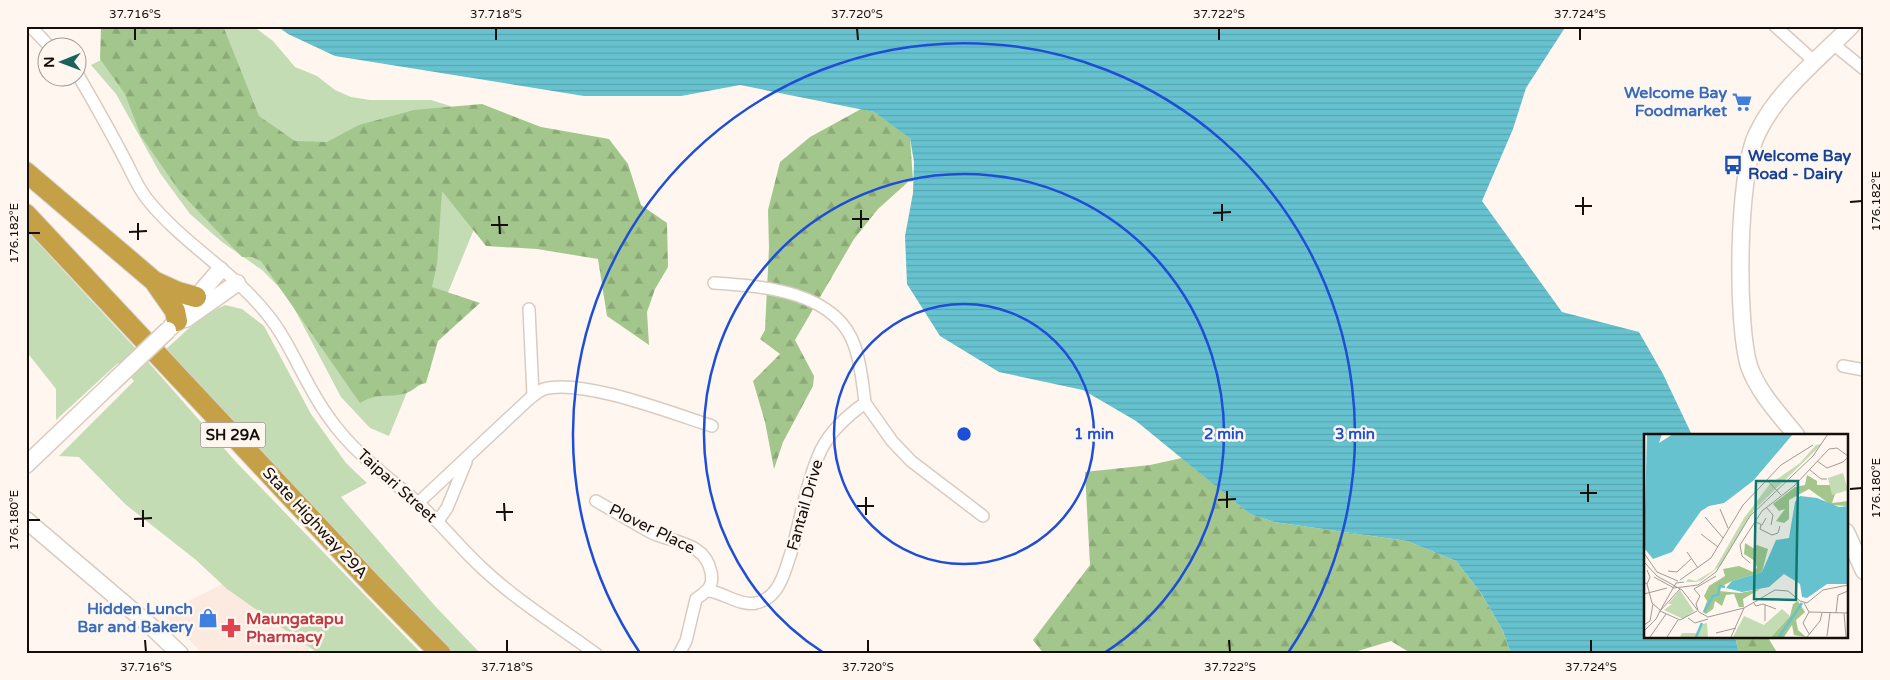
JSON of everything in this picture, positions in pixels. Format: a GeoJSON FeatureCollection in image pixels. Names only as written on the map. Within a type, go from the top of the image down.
{"type":"FeatureCollection","features":[{"type":"Feature","properties":{"kind":"highway"},"geometry":{"type":"LineString","coordinates":[[26,172],[154,281],[172,306],[172,325]]}},
{"type":"Feature","properties":{"kind":"highway","name":"State Highway 29A"},"geometry":{"type":"LineString","coordinates":[[26,214],[366,578],[441,654]]}},
{"type":"Feature","properties":{"kind":"highway"},"geometry":{"type":"LineString","coordinates":[[154,281],[178,292],[196,297]]}},
{"type":"Feature","properties":{"kind":"street"},"geometry":{"type":"LineString","coordinates":[[30,26],[41,38]]}},
{"type":"Feature","properties":{"kind":"street"},"geometry":{"type":"LineString","coordinates":[[1776,26],[1815,62]]}},
{"type":"Feature","properties":{"kind":"street"},"geometry":{"type":"LineString","coordinates":[[1795,434],[1758,384],[1745,348],[1742,326],[1741,282],[1744,194],[1747,168],[1757,134],[1780,98],[1851,26]]}},
{"type":"Feature","properties":{"kind":"street"},"geometry":{"type":"LineString","coordinates":[[1833,44],[1864,69]]}},
{"type":"Feature","properties":{"kind":"street","name":"Taipari Street"},"geometry":{"type":"LineString","coordinates":[[86,88],[105,121],[133,179],[147,199],[178,233],[254,298],[278,329],[330,420],[376,469],[438,521],[488,574],[596,654]]}},
{"type":"Feature","properties":{"kind":"street"},"geometry":{"type":"LineString","coordinates":[[26,465],[172,325],[220,270]]}},
{"type":"Feature","properties":{"kind":"street"},"geometry":{"type":"LineString","coordinates":[[172,325],[184,320],[237,283]]}},
{"type":"Feature","properties":{"kind":"street"},"geometry":{"type":"LineString","coordinates":[[714,283],[773,288],[826,309],[843,325],[855,347],[865,404],[892,441],[911,461],[983,516]]}},
{"type":"Feature","properties":{"kind":"street"},"geometry":{"type":"LineString","coordinates":[[529,309],[533,395]]}},
{"type":"Feature","properties":{"kind":"street"},"geometry":{"type":"LineString","coordinates":[[1842,366],[1864,370]]}},
{"type":"Feature","properties":{"kind":"street"},"geometry":{"type":"LineString","coordinates":[[418,503],[533,395],[552,388],[586,390],[644,402],[712,426]]}},
{"type":"Feature","properties":{"kind":"street","name":"Fantail Drive"},"geometry":{"type":"LineString","coordinates":[[709,591],[720,592],[744,603],[762,601],[772,595],[779,586],[787,565],[801,521],[811,474],[822,448],[847,415],[865,404]]}},
{"type":"Feature","properties":{"kind":"street"},"geometry":{"type":"LineString","coordinates":[[438,521],[447,508],[470,456]]}},
{"type":"Feature","properties":{"kind":"street","name":"Plover Place"},"geometry":{"type":"LineString","coordinates":[[596,501],[649,531],[683,542],[697,549],[707,559],[712,578],[709,591]]}},
{"type":"Feature","properties":{"kind":"street"},"geometry":{"type":"LineString","coordinates":[[26,520],[154,629],[180,654]]}},
{"type":"Feature","properties":{"kind":"street"},"geometry":{"type":"LineString","coordinates":[[1848,536],[1864,571]]}},
{"type":"Feature","properties":{"kind":"street"},"geometry":{"type":"LineString","coordinates":[[679,654],[686,641],[696,599],[709,591]]}},
{"type":"Feature","properties":{"kind":"shaded area"},"geometry":{"type":"Polygon","coordinates":[[[222,584],[311,648],[305,654],[203,654],[163,614],[222,584]]]}},
{"type":"Feature","properties":{"kind":"green space"},"geometry":{"type":"Polygon","coordinates":[[[101,26],[223,26],[259,116],[295,141],[327,142],[359,125],[414,110],[482,104],[541,127],[609,139],[628,164],[641,205],[667,223],[668,267],[655,289],[647,312],[649,345],[607,316],[598,259],[537,249],[486,246],[442,191],[437,264],[432,287],[480,303],[438,341],[426,383],[400,395],[373,397],[360,403],[261,261],[252,257],[242,257],[180,192],[141,136],[125,94],[100,59],[101,26]]]}},
{"type":"Feature","properties":{"kind":"green space"},"geometry":{"type":"Polygon","coordinates":[[[168,26],[253,26],[273,41],[295,67],[317,76],[335,90],[351,97],[370,100],[431,100],[516,127],[389,436],[370,428],[341,397],[287,295],[262,270],[222,242],[190,214],[160,173],[116,94],[91,65],[168,26]]]}},
{"type":"Feature","properties":{"kind":"green space"},"geometry":{"type":"Polygon","coordinates":[[[861,109],[874,112],[910,137],[913,181],[908,182],[878,209],[854,239],[795,340],[814,376],[813,386],[783,442],[774,469],[765,422],[753,381],[780,354],[760,339],[765,330],[769,248],[768,210],[780,162],[810,137],[861,109]]]}},
{"type":"Feature","properties":{"kind":"green space"},"geometry":{"type":"Polygon","coordinates":[[[26,230],[150,364],[236,462],[422,654],[319,654],[227,589],[196,560],[125,504],[79,457],[59,456],[134,381],[118,363],[56,420],[56,389],[26,351],[26,230]]]}},
{"type":"Feature","properties":{"kind":"green space"},"geometry":{"type":"Polygon","coordinates":[[[225,305],[242,309],[264,326],[311,414],[346,463],[367,483],[341,497],[435,606],[481,654],[451,654],[164,351],[200,319],[225,305]]]}},
{"type":"Feature","properties":{"kind":"green space"},"geometry":{"type":"Polygon","coordinates":[[[1182,458],[1250,514],[1274,522],[1407,541],[1456,561],[1481,593],[1503,631],[1511,654],[1412,654],[1391,641],[1348,654],[1044,654],[1033,640],[1090,565],[1085,472],[1150,465],[1182,458]]]}},
{"type":"Feature","properties":{"kind":"green space"},"geometry":{"type":"Polygon","coordinates":[[[1735,638],[1768,638],[1778,654],[1739,654],[1735,638]]]}},
{"type":"Feature","properties":{"kind":"water"},"geometry":{"type":"Polygon","coordinates":[[[277,26],[1566,26],[1526,88],[1513,129],[1482,201],[1562,312],[1639,332],[1663,374],[1692,434],[1644,434],[1644,638],[1735,638],[1739,654],[1511,654],[1503,631],[1481,593],[1456,561],[1407,541],[1274,522],[1250,514],[1136,421],[1083,390],[999,372],[940,336],[907,284],[905,236],[913,193],[914,162],[910,138],[874,112],[740,85],[681,96],[584,96],[335,56],[288,34],[277,26]]]}},
{"type":"Feature","properties":{"kind":"place","name":"Welcome Bay Foodmarket"},"geometry":{"type":"Point","coordinates":[1742,102]}},
{"type":"Feature","properties":{"kind":"place","name":"Welcome Bay Road - Dairy"},"geometry":{"type":"Point","coordinates":[1733,165]}},
{"type":"Feature","properties":{"kind":"place","name":"Hidden Lunch Bar and Bakery"},"geometry":{"type":"Point","coordinates":[208,618]}},
{"type":"Feature","properties":{"kind":"place","name":"Maungatapu Pharmacy"},"geometry":{"type":"Point","coordinates":[231,628]}}]}
